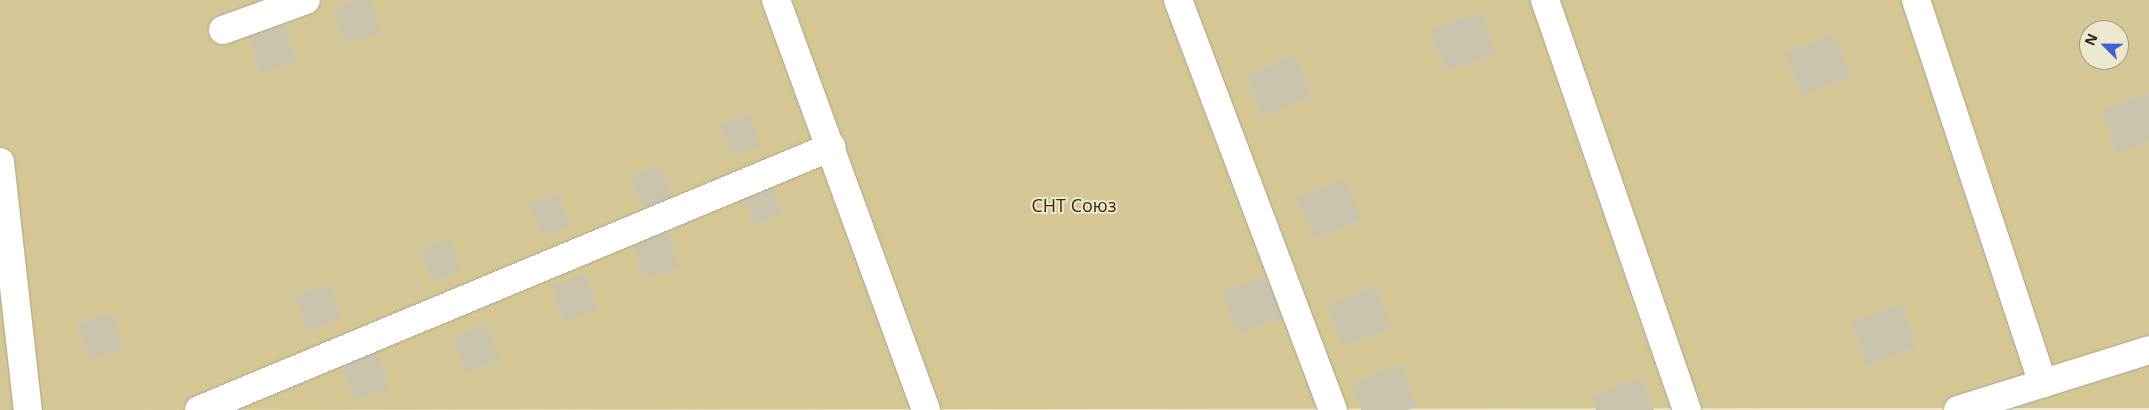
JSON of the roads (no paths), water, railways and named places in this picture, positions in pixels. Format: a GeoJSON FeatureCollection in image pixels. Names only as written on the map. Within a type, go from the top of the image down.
{"type":"FeatureCollection","features":[{"type":"Feature","properties":{"kind":"street"},"geometry":{"type":"LineString","coordinates":[[223,30],[306,0]]}},
{"type":"Feature","properties":{"kind":"street"},"geometry":{"type":"LineString","coordinates":[[776,0],[926,410]]}},
{"type":"Feature","properties":{"kind":"street"},"geometry":{"type":"LineString","coordinates":[[1178,0],[1333,410]]}},
{"type":"Feature","properties":{"kind":"street"},"geometry":{"type":"LineString","coordinates":[[1544,0],[1688,410]]}},
{"type":"Feature","properties":{"kind":"street"},"geometry":{"type":"LineString","coordinates":[[1916,0],[2043,384]]}},
{"type":"Feature","properties":{"kind":"street"},"geometry":{"type":"LineString","coordinates":[[200,410],[831,147]]}},
{"type":"Feature","properties":{"kind":"street"},"geometry":{"type":"LineString","coordinates":[[0,162],[28,410]]}},
{"type":"Feature","properties":{"kind":"street"},"geometry":{"type":"LineString","coordinates":[[1958,410],[2149,350]]}},
{"type":"Feature","properties":{"kind":"park label","name":"СНТ Союз"},"geometry":{"type":"Point","coordinates":[1074,205]}}]}
